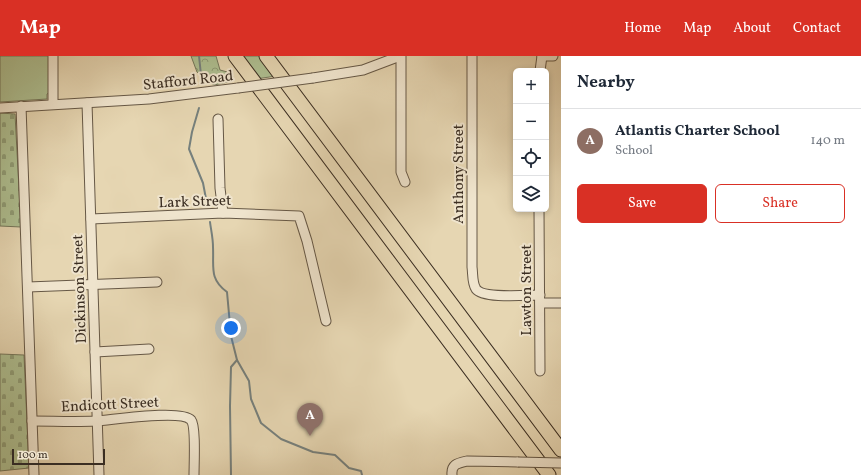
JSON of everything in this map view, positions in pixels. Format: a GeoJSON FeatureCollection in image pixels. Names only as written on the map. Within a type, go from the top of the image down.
{"type":"FeatureCollection","features":[{"type":"Feature","properties":{"kind":"highway"},"geometry":{"type":"LineString","coordinates":[[235,56],[549,475]]}},
{"type":"Feature","properties":{"kind":"highway"},"geometry":{"type":"LineString","coordinates":[[266,56],[561,450]]}},
{"type":"Feature","properties":{"kind":"street"},"geometry":{"type":"LineString","coordinates":[[53,56],[53,104]]}},
{"type":"Feature","properties":{"kind":"street"},"geometry":{"type":"LineString","coordinates":[[401,56],[401,172],[405,182]]}},
{"type":"Feature","properties":{"kind":"street","name":"Stafford Road"},"geometry":{"type":"LineString","coordinates":[[0,108],[149,99],[238,88],[363,70],[401,56]]}},
{"type":"Feature","properties":{"kind":"street","name":"Anthony Street"},"geometry":{"type":"LineString","coordinates":[[472,56],[472,267],[474,284],[477,290],[490,295],[540,299]]}},
{"type":"Feature","properties":{"kind":"street"},"geometry":{"type":"LineString","coordinates":[[540,68],[542,56],[553,56]]}},
{"type":"Feature","properties":{"kind":"street","name":"Dickinson Street"},"geometry":{"type":"LineString","coordinates":[[87,102],[100,475]]}},
{"type":"Feature","properties":{"kind":"street"},"geometry":{"type":"LineString","coordinates":[[21,106],[34,475]]}},
{"type":"Feature","properties":{"kind":"street"},"geometry":{"type":"LineString","coordinates":[[218,119],[220,188],[223,213]]}},
{"type":"Feature","properties":{"kind":"street","name":"Lawton Street"},"geometry":{"type":"LineString","coordinates":[[540,212],[540,371]]}},
{"type":"Feature","properties":{"kind":"street","name":"Lark Street"},"geometry":{"type":"LineString","coordinates":[[91,219],[223,213],[299,216],[307,241],[326,321]]}},
{"type":"Feature","properties":{"kind":"street"},"geometry":{"type":"LineString","coordinates":[[28,287],[158,282]]}},
{"type":"Feature","properties":{"kind":"street"},"geometry":{"type":"LineString","coordinates":[[540,299],[561,303]]}},
{"type":"Feature","properties":{"kind":"street"},"geometry":{"type":"LineString","coordinates":[[95,352],[150,349]]}},
{"type":"Feature","properties":{"kind":"street","name":"Endicott Street"},"geometry":{"type":"LineString","coordinates":[[32,421],[97,421],[143,416],[175,416],[189,419],[192,422],[194,433],[194,475]]}},
{"type":"Feature","properties":{"kind":"street"},"geometry":{"type":"LineString","coordinates":[[452,475],[455,464],[468,461],[561,463]]}},
{"type":"Feature","properties":{"kind":"green space"},"geometry":{"type":"Polygon","coordinates":[[[0,56],[50,56],[49,93],[47,94],[47,99],[0,102],[0,56]]]}},
{"type":"Feature","properties":{"kind":"green space"},"geometry":{"type":"Polygon","coordinates":[[[191,56],[216,56],[220,70],[231,73],[233,77],[228,82],[214,85],[197,72],[191,56]]]}},
{"type":"Feature","properties":{"kind":"green space"},"geometry":{"type":"Polygon","coordinates":[[[239,56],[261,56],[276,76],[256,79],[239,56]]]}},
{"type":"Feature","properties":{"kind":"green space"},"geometry":{"type":"Polygon","coordinates":[[[0,113],[15,114],[21,227],[0,226],[0,113]]]}},
{"type":"Feature","properties":{"kind":"green space"},"geometry":{"type":"Polygon","coordinates":[[[0,354],[24,355],[29,468],[0,471],[0,354]]]}},
{"type":"Feature","properties":{"kind":"waterway"},"geometry":{"type":"LineString","coordinates":[[199,56],[201,75]]}},
{"type":"Feature","properties":{"kind":"waterway"},"geometry":{"type":"LineString","coordinates":[[199,108],[189,149],[203,183],[207,204]]}},
{"type":"Feature","properties":{"kind":"waterway"},"geometry":{"type":"LineString","coordinates":[[210,222],[213,240],[213,267],[215,277],[217,282],[227,292],[231,336],[237,360],[249,381],[251,399],[261,423],[281,439],[313,452],[335,455],[349,468],[361,471],[362,475]]}},
{"type":"Feature","properties":{"kind":"waterway"},"geometry":{"type":"LineString","coordinates":[[231,475],[231,367],[237,360]]}},
{"type":"Feature","properties":{"kind":"place","name":"Atlantis Charter School"},"geometry":{"type":"Point","coordinates":[310,436]}}]}
